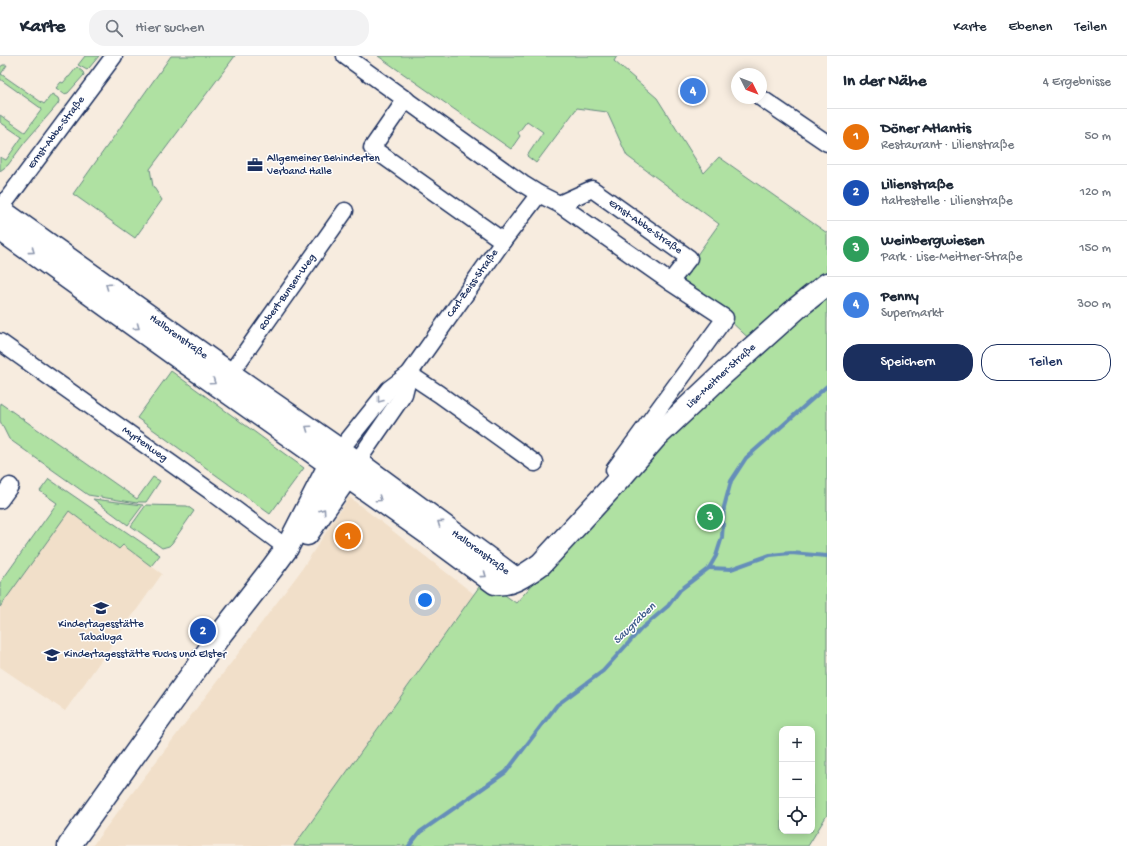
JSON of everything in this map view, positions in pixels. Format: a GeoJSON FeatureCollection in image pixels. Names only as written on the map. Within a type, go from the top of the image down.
{"type":"FeatureCollection","features":[{"type":"Feature","properties":{"kind":"street","name":"Ernst-Abbe-Straße"},"geometry":{"type":"LineString","coordinates":[[0,210],[114,56]]}},
{"type":"Feature","properties":{"kind":"street"},"geometry":{"type":"LineString","coordinates":[[345,56],[523,184],[559,204],[670,282],[725,318],[614,470],[622,476]]}},
{"type":"Feature","properties":{"kind":"street"},"geometry":{"type":"LineString","coordinates":[[406,99],[372,148],[503,241]]}},
{"type":"Feature","properties":{"kind":"street"},"geometry":{"type":"LineString","coordinates":[[767,102],[827,143]]}},
{"type":"Feature","properties":{"kind":"street","name":"Ernst-Abbe-Straße"},"geometry":{"type":"LineString","coordinates":[[559,204],[592,189],[689,258],[670,282]]}},
{"type":"Feature","properties":{"kind":"street","name":"Carl-Zeiss-Straße"},"geometry":{"type":"LineString","coordinates":[[344,463],[404,394],[409,374],[503,241],[539,194]]}},
{"type":"Feature","properties":{"kind":"street","name":"Hallorenstraße"},"geometry":{"type":"LineString","coordinates":[[0,210],[230,374],[344,463]]}},
{"type":"Feature","properties":{"kind":"street","name":"Robert-Bunsen-Weg"},"geometry":{"type":"LineString","coordinates":[[230,374],[345,211]]}},
{"type":"Feature","properties":{"kind":"street","name":"Hallorenstraße"},"geometry":{"type":"LineString","coordinates":[[0,229],[182,359],[344,463],[516,579]]}},
{"type":"Feature","properties":{"kind":"street","name":"Lise-Meitner-Straße"},"geometry":{"type":"LineString","coordinates":[[516,579],[541,564],[655,438],[723,374],[797,308],[827,284]]}},
{"type":"Feature","properties":{"kind":"street","name":"Myrtenweg"},"geometry":{"type":"LineString","coordinates":[[0,342],[213,493],[287,548]]}},
{"type":"Feature","properties":{"kind":"street"},"geometry":{"type":"LineString","coordinates":[[409,374],[535,462]]}},
{"type":"Feature","properties":{"kind":"street"},"geometry":{"type":"LineString","coordinates":[[70,846],[220,635],[287,548],[307,534],[344,463]]}},
{"type":"Feature","properties":{"kind":"street"},"geometry":{"type":"LineString","coordinates":[[0,500],[10,486]]}},
{"type":"Feature","properties":{"kind":"shaded area"},"geometry":{"type":"Polygon","coordinates":[[[349,497],[474,594],[294,846],[92,846],[300,572],[349,497]]]}},
{"type":"Feature","properties":{"kind":"shaded area"},"geometry":{"type":"Polygon","coordinates":[[[69,510],[119,549],[123,545],[162,574],[65,711],[0,667],[0,607],[69,510]]]}},
{"type":"Feature","properties":{"kind":"green space"},"geometry":{"type":"Polygon","coordinates":[[[85,56],[99,56],[87,70],[78,65],[85,56]]]}},
{"type":"Feature","properties":{"kind":"green space"},"geometry":{"type":"Polygon","coordinates":[[[171,56],[235,56],[150,169],[153,186],[162,200],[135,238],[73,194],[171,56]]]}},
{"type":"Feature","properties":{"kind":"green space"},"geometry":{"type":"Polygon","coordinates":[[[378,56],[617,56],[614,61],[657,98],[704,173],[719,157],[827,233],[827,282],[756,345],[728,319],[677,283],[719,224],[627,156],[607,112],[577,108],[536,163],[527,156],[543,132],[527,121],[518,133],[520,136],[511,149],[378,56]]]}},
{"type":"Feature","properties":{"kind":"green space"},"geometry":{"type":"Polygon","coordinates":[[[7,65],[1,74],[44,104],[52,94],[58,98],[59,101],[8,165],[0,171],[0,157],[6,160],[22,137],[0,122],[0,115],[25,132],[42,109],[0,79],[0,67],[7,65]]]}},
{"type":"Feature","properties":{"kind":"green space"},"geometry":{"type":"Polygon","coordinates":[[[77,67],[83,72],[84,75],[68,93],[64,94],[56,88],[61,82],[63,83],[69,77],[77,67]]]}},
{"type":"Feature","properties":{"kind":"green space"},"geometry":{"type":"Polygon","coordinates":[[[827,293],[827,815],[808,846],[294,846],[484,580],[516,603],[649,454],[827,293]]]}},
{"type":"Feature","properties":{"kind":"green space"},"geometry":{"type":"Polygon","coordinates":[[[171,371],[304,468],[270,514],[137,418],[171,371]]]}},
{"type":"Feature","properties":{"kind":"green space"},"geometry":{"type":"Polygon","coordinates":[[[0,403],[137,499],[153,477],[160,481],[146,502],[137,503],[88,495],[9,439],[0,421],[0,403]]]}},
{"type":"Feature","properties":{"kind":"green space"},"geometry":{"type":"Polygon","coordinates":[[[49,479],[160,555],[151,566],[123,545],[119,549],[69,511],[0,607],[0,583],[57,503],[40,491],[49,479]]]}},
{"type":"Feature","properties":{"kind":"green space"},"geometry":{"type":"Polygon","coordinates":[[[93,499],[143,505],[128,525],[93,499]]]}},
{"type":"Feature","properties":{"kind":"green space"},"geometry":{"type":"Polygon","coordinates":[[[146,505],[187,506],[194,511],[172,543],[169,546],[162,548],[131,526],[146,505]]]}},
{"type":"Feature","properties":{"kind":"waterway","name":"Saugraben"},"geometry":{"type":"LineString","coordinates":[[409,846],[420,832],[506,772],[557,705],[603,671],[642,628],[668,606],[680,590],[709,568],[716,556],[722,537],[724,507],[731,481],[746,458],[827,386]]}},
{"type":"Feature","properties":{"kind":"waterway"},"geometry":{"type":"LineString","coordinates":[[709,568],[731,569],[770,555],[791,553],[827,556]]}},
{"type":"Feature","properties":{"kind":"place","name":"Penny"},"geometry":{"type":"Point","coordinates":[693,91]}},
{"type":"Feature","properties":{"kind":"place","name":"Allgemeiner Behinderten Verband Halle"},"geometry":{"type":"Point","coordinates":[255,165]}},
{"type":"Feature","properties":{"kind":"place","name":"Weinbergwiesen"},"geometry":{"type":"Point","coordinates":[710,517]}},
{"type":"Feature","properties":{"kind":"place","name":"Döner Atlantis"},"geometry":{"type":"Point","coordinates":[348,536]}},
{"type":"Feature","properties":{"kind":"place","name":"Kindertagesstätte Tabaluga"},"geometry":{"type":"Point","coordinates":[101,608]}},
{"type":"Feature","properties":{"kind":"place","name":"Lilienstraße"},"geometry":{"type":"Point","coordinates":[203,631]}},
{"type":"Feature","properties":{"kind":"place","name":"Kindertagesstätte Fuchs und Elster"},"geometry":{"type":"Point","coordinates":[52,655]}}]}
